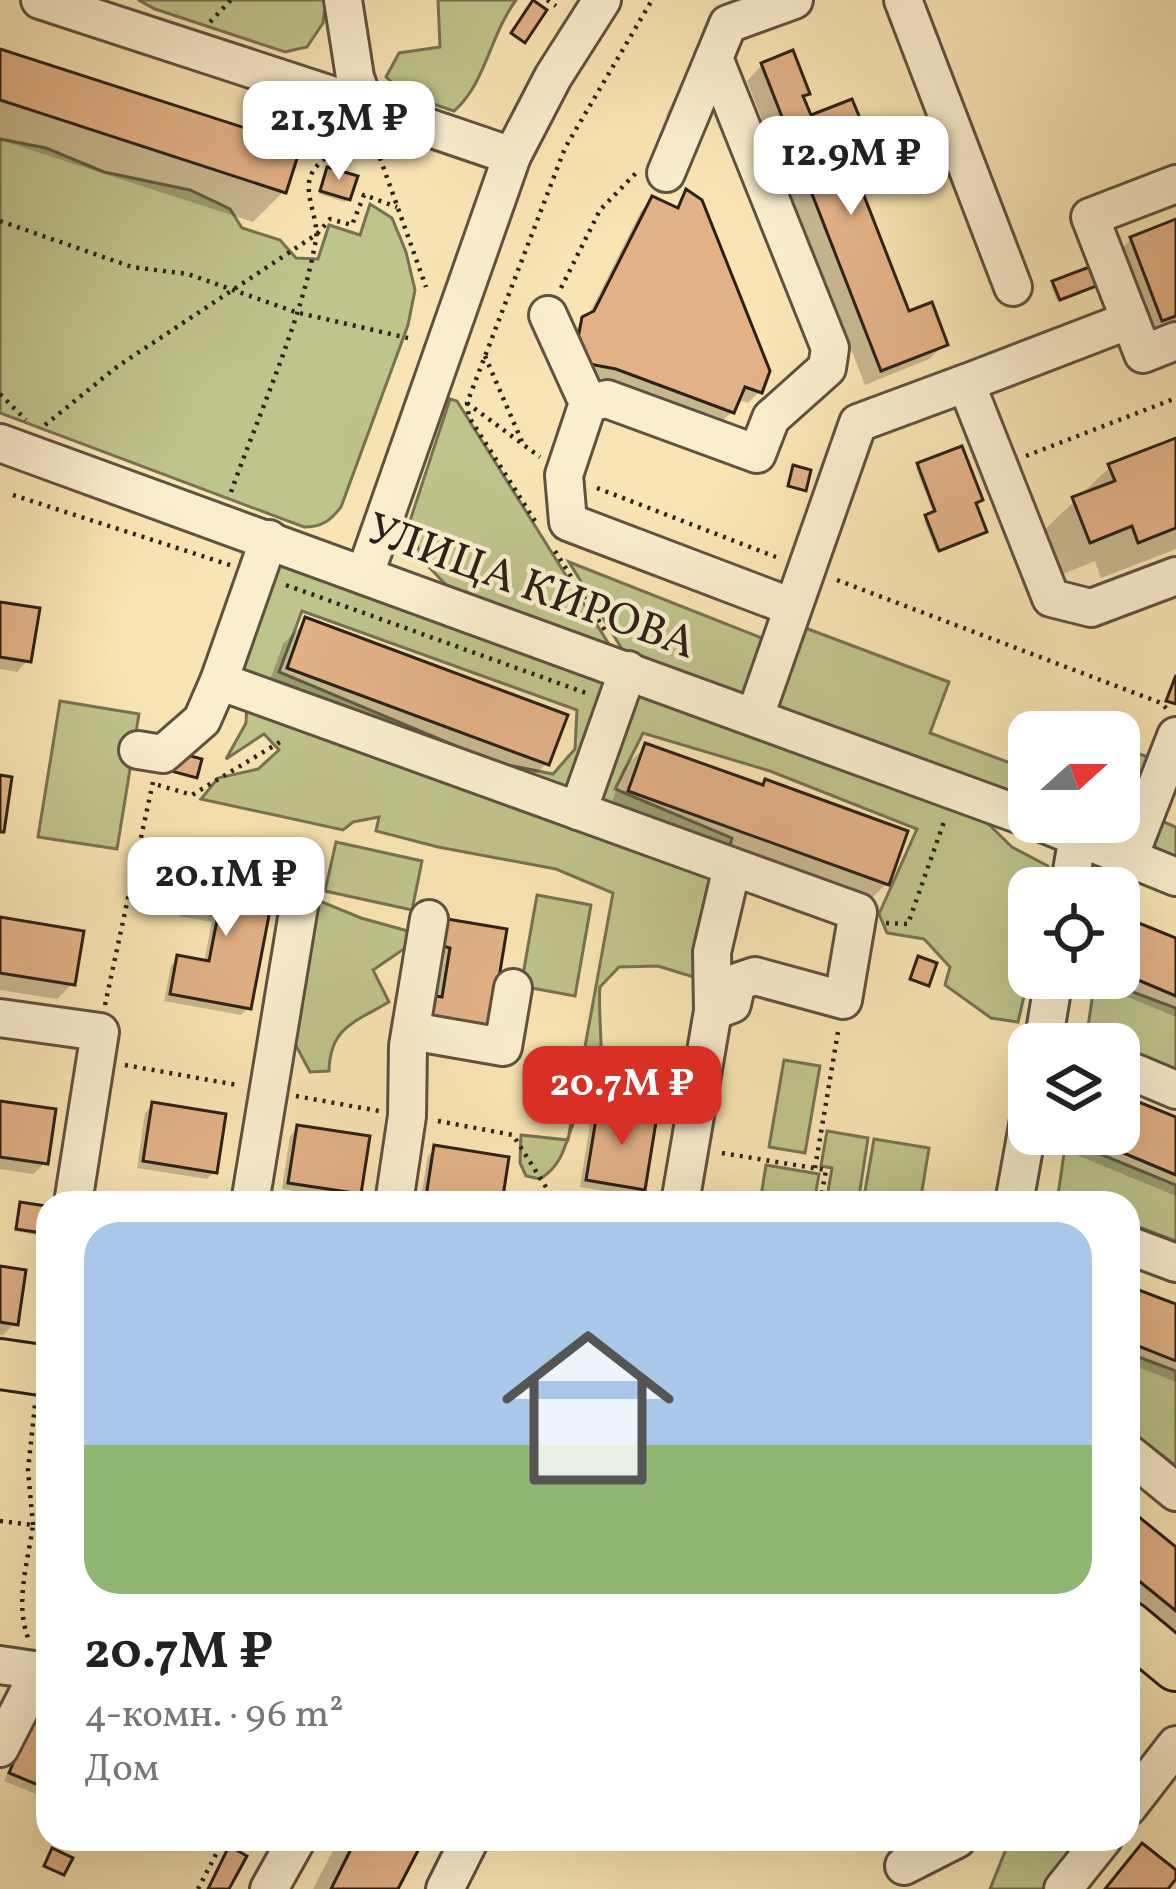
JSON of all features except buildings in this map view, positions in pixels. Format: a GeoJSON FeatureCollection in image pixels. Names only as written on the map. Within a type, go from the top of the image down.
{"type":"FeatureCollection","features":[{"type":"Feature","properties":{"kind":"main road"},"geometry":{"type":"LineString","coordinates":[[1140,1636],[1176,1666]]}},
{"type":"Feature","properties":{"kind":"street"},"geometry":{"type":"LineString","coordinates":[[40,0],[512,156]]}},
{"type":"Feature","properties":{"kind":"street"},"geometry":{"type":"LineString","coordinates":[[344,0],[365,106]]}},
{"type":"Feature","properties":{"kind":"street"},"geometry":{"type":"LineString","coordinates":[[365,574],[512,156],[553,77],[602,0]]}},
{"type":"Feature","properties":{"kind":"street"},"geometry":{"type":"LineString","coordinates":[[668,168],[728,24],[794,0]]}},
{"type":"Feature","properties":{"kind":"street"},"geometry":{"type":"LineString","coordinates":[[903,0],[1013,287]]}},
{"type":"Feature","properties":{"kind":"street"},"geometry":{"type":"LineString","coordinates":[[588,403],[608,399],[757,454],[771,418],[827,368],[830,348],[714,58]]}},
{"type":"Feature","properties":{"kind":"street"},"geometry":{"type":"LineString","coordinates":[[1176,184],[1090,217],[1143,354],[1176,341]]}},
{"type":"Feature","properties":{"kind":"street"},"geometry":{"type":"LineString","coordinates":[[548,315],[588,403],[564,476],[568,522],[792,607]]}},
{"type":"Feature","properties":{"kind":"street"},"geometry":{"type":"LineString","coordinates":[[755,716],[859,423],[1130,320]]}},
{"type":"Feature","properties":{"kind":"street"},"geometry":{"type":"LineString","coordinates":[[966,383],[1051,598],[1091,608],[1176,576]]}},
{"type":"Feature","properties":{"kind":"street","name":"УЛИЦА КИРОВА"},"geometry":{"type":"LineString","coordinates":[[0,443],[365,574],[622,687],[755,716],[1008,810]]}},
{"type":"Feature","properties":{"kind":"street"},"geometry":{"type":"LineString","coordinates":[[151,763],[202,719],[269,539]]}},
{"type":"Feature","properties":{"kind":"street"},"geometry":{"type":"LineString","coordinates":[[218,682],[858,912],[843,1000],[755,976],[737,982],[732,1004],[713,1011]]}},
{"type":"Feature","properties":{"kind":"street"},"geometry":{"type":"LineString","coordinates":[[578,812],[622,687]]}},
{"type":"Feature","properties":{"kind":"street"},"geometry":{"type":"LineString","coordinates":[[1129,857],[1175,742]]}},
{"type":"Feature","properties":{"kind":"street"},"geometry":{"type":"LineString","coordinates":[[1095,843],[1176,877]]}},
{"type":"Feature","properties":{"kind":"street"},"geometry":{"type":"LineString","coordinates":[[682,1191],[713,1011],[712,952],[733,867]]}},
{"type":"Feature","properties":{"kind":"street"},"geometry":{"type":"LineString","coordinates":[[252,1191],[300,899]]}},
{"type":"Feature","properties":{"kind":"street"},"geometry":{"type":"LineString","coordinates":[[396,1191],[407,1116],[411,1031],[429,919]]}},
{"type":"Feature","properties":{"kind":"street"},"geometry":{"type":"LineString","coordinates":[[411,1031],[503,1046],[513,988]]}},
{"type":"Feature","properties":{"kind":"street"},"geometry":{"type":"LineString","coordinates":[[0,1018],[98,1046],[76,1191]]}},
{"type":"Feature","properties":{"kind":"street"},"geometry":{"type":"LineString","coordinates":[[1140,1075],[1176,1090]]}},
{"type":"Feature","properties":{"kind":"street"},"geometry":{"type":"LineString","coordinates":[[1018,1191],[1023,1155]]}},
{"type":"Feature","properties":{"kind":"street"},"geometry":{"type":"LineString","coordinates":[[1140,1250],[1176,1263]]}},
{"type":"Feature","properties":{"kind":"street"},"geometry":{"type":"LineString","coordinates":[[1140,1463],[1176,1492]]}},
{"type":"Feature","properties":{"kind":"street"},"geometry":{"type":"LineString","coordinates":[[0,1665],[36,1670]]}},
{"type":"Feature","properties":{"kind":"street"},"geometry":{"type":"LineString","coordinates":[[0,1748],[36,1685]]}},
{"type":"Feature","properties":{"kind":"street"},"geometry":{"type":"LineString","coordinates":[[1140,1792],[1176,1745]]}},
{"type":"Feature","properties":{"kind":"street"},"geometry":{"type":"LineString","coordinates":[[269,1889],[290,1851]]}},
{"type":"Feature","properties":{"kind":"street"},"geometry":{"type":"LineString","coordinates":[[445,1889],[464,1851]]}},
{"type":"Feature","properties":{"kind":"street"},"geometry":{"type":"LineString","coordinates":[[904,1866],[933,1851]]}},
{"type":"Feature","properties":{"kind":"street"},"geometry":{"type":"LineString","coordinates":[[1063,1889],[1083,1851]]}},
{"type":"Feature","properties":{"kind":"path"},"geometry":{"type":"LineString","coordinates":[[547,0],[556,6]]}},
{"type":"Feature","properties":{"kind":"path"},"geometry":{"type":"LineString","coordinates":[[467,404],[565,148],[652,0]]}},
{"type":"Feature","properties":{"kind":"path"},"geometry":{"type":"LineString","coordinates":[[227,503],[295,312],[317,235],[311,175],[329,156],[370,131],[426,287]]}},
{"type":"Feature","properties":{"kind":"path"},"geometry":{"type":"LineString","coordinates":[[548,315],[600,211],[647,162],[660,158],[668,168]]}},
{"type":"Feature","properties":{"kind":"path"},"geometry":{"type":"LineString","coordinates":[[0,394],[35,428],[42,428],[118,366],[317,235],[330,218],[352,225],[364,195],[398,207]]}},
{"type":"Feature","properties":{"kind":"path"},"geometry":{"type":"LineString","coordinates":[[0,221],[132,267],[188,274],[295,312],[408,338]]}},
{"type":"Feature","properties":{"kind":"path"},"geometry":{"type":"LineString","coordinates":[[485,356],[524,446]]}},
{"type":"Feature","properties":{"kind":"path"},"geometry":{"type":"LineString","coordinates":[[999,466],[1176,398]]}},
{"type":"Feature","properties":{"kind":"path"},"geometry":{"type":"LineString","coordinates":[[13,495],[622,687]]}},
{"type":"Feature","properties":{"kind":"path"},"geometry":{"type":"LineString","coordinates":[[302,712],[294,733],[192,795],[151,763],[98,1046],[267,1091],[513,1135],[548,1191]]}},
{"type":"Feature","properties":{"kind":"path"},"geometry":{"type":"LineString","coordinates":[[856,922],[908,924],[947,814]]}},
{"type":"Feature","properties":{"kind":"path"},"geometry":{"type":"LineString","coordinates":[[815,1168],[843,1000]]}},
{"type":"Feature","properties":{"kind":"path"},"geometry":{"type":"LineString","coordinates":[[690,1148],[826,1170],[822,1191]]}},
{"type":"Feature","properties":{"kind":"path"},"geometry":{"type":"LineString","coordinates":[[36,1380],[28,1470],[33,1525],[22,1590],[24,1628],[36,1654]]}},
{"type":"Feature","properties":{"kind":"path"},"geometry":{"type":"LineString","coordinates":[[0,1521],[33,1525]]}},
{"type":"Feature","properties":{"kind":"path"},"geometry":{"type":"LineString","coordinates":[[198,1889],[218,1851]]}},
{"type":"Feature","properties":{"kind":"green space"},"geometry":{"type":"Polygon","coordinates":[[[138,0],[326,0],[323,23],[307,47],[285,52],[138,0]]]}},
{"type":"Feature","properties":{"kind":"green space"},"geometry":{"type":"Polygon","coordinates":[[[438,0],[516,0],[481,73],[454,111],[406,95],[386,77],[399,53],[440,47],[438,0]]]}},
{"type":"Feature","properties":{"kind":"green space"},"geometry":{"type":"Polygon","coordinates":[[[0,139],[46,148],[104,172],[190,190],[230,209],[242,228],[280,240],[296,258],[318,259],[329,225],[360,235],[370,204],[392,218],[415,290],[408,325],[341,507],[329,519],[304,527],[0,413],[0,139]]]}},
{"type":"Feature","properties":{"kind":"green space"},"geometry":{"type":"Polygon","coordinates":[[[450,399],[457,401],[612,649],[451,590],[423,561],[409,524],[450,399]]]}},
{"type":"Feature","properties":{"kind":"green space"},"geometry":{"type":"Polygon","coordinates":[[[569,562],[767,640],[751,698],[625,654],[569,562]]]}},
{"type":"Feature","properties":{"kind":"green space"},"geometry":{"type":"Polygon","coordinates":[[[274,564],[600,668],[970,806],[1012,847],[1048,866],[1008,867],[1008,999],[1023,999],[1018,1022],[991,1018],[945,985],[950,967],[924,939],[887,933],[879,914],[917,829],[770,771],[643,733],[615,789],[732,838],[726,859],[513,778],[498,763],[553,774],[575,749],[577,710],[302,611],[279,672],[461,748],[451,771],[722,873],[697,978],[658,966],[619,967],[600,987],[599,1083],[569,1135],[613,893],[556,869],[376,831],[379,817],[353,822],[343,830],[201,799],[218,778],[258,769],[279,750],[264,734],[226,759],[246,723],[248,679],[216,664],[274,564]]]}},
{"type":"Feature","properties":{"kind":"green space"},"geometry":{"type":"Polygon","coordinates":[[[800,626],[949,682],[930,733],[1008,762],[1008,791],[771,706],[800,626]]]}},
{"type":"Feature","properties":{"kind":"green space"},"geometry":{"type":"Polygon","coordinates":[[[60,701],[139,714],[117,849],[38,837],[60,701]]]}},
{"type":"Feature","properties":{"kind":"green space"},"geometry":{"type":"Polygon","coordinates":[[[1140,754],[1148,757],[1140,778],[1140,754]]]}},
{"type":"Feature","properties":{"kind":"green space"},"geometry":{"type":"Polygon","coordinates":[[[1159,820],[1176,827],[1176,862],[1156,849],[1153,839],[1159,820]]]}},
{"type":"Feature","properties":{"kind":"green space"},"geometry":{"type":"Polygon","coordinates":[[[336,842],[422,861],[412,910],[325,891],[336,842]]]}},
{"type":"Feature","properties":{"kind":"green space"},"geometry":{"type":"Polygon","coordinates":[[[310,860],[322,902],[415,933],[404,949],[373,970],[389,1002],[339,1035],[329,1071],[310,1072],[293,1040],[301,889],[310,860]]]}},
{"type":"Feature","properties":{"kind":"green space"},"geometry":{"type":"Polygon","coordinates":[[[537,895],[591,905],[575,996],[521,986],[537,895]]]}},
{"type":"Feature","properties":{"kind":"green space"},"geometry":{"type":"Polygon","coordinates":[[[1140,995],[1176,1008],[1176,1071],[1140,1056],[1140,1023],[1089,1023],[1092,999],[1140,999],[1140,995]]]}},
{"type":"Feature","properties":{"kind":"green space"},"geometry":{"type":"Polygon","coordinates":[[[784,1060],[820,1066],[805,1153],[769,1147],[784,1060]]]}},
{"type":"Feature","properties":{"kind":"green space"},"geometry":{"type":"Polygon","coordinates":[[[827,1131],[868,1138],[860,1191],[828,1191],[832,1168],[821,1166],[827,1131]]]}},
{"type":"Feature","properties":{"kind":"green space"},"geometry":{"type":"Polygon","coordinates":[[[521,1135],[567,1140],[549,1173],[540,1179],[526,1176],[520,1163],[521,1135]]]}},
{"type":"Feature","properties":{"kind":"green space"},"geometry":{"type":"Polygon","coordinates":[[[874,1139],[929,1148],[922,1191],[865,1191],[874,1139]]]}},
{"type":"Feature","properties":{"kind":"green space"},"geometry":{"type":"Polygon","coordinates":[[[1064,1155],[1103,1155],[1176,1185],[1176,1241],[1140,1228],[1140,1191],[1059,1191],[1064,1155]]]}},
{"type":"Feature","properties":{"kind":"green space"},"geometry":{"type":"Polygon","coordinates":[[[766,1165],[819,1174],[816,1191],[762,1191],[766,1165]]]}},
{"type":"Feature","properties":{"kind":"green space"},"geometry":{"type":"Polygon","coordinates":[[[1140,1358],[1176,1371],[1176,1466],[1140,1438],[1140,1358]]]}},
{"type":"Feature","properties":{"kind":"green space"},"geometry":{"type":"Polygon","coordinates":[[[1005,1851],[1077,1851],[1046,1889],[990,1889],[1005,1851]]]}}]}
